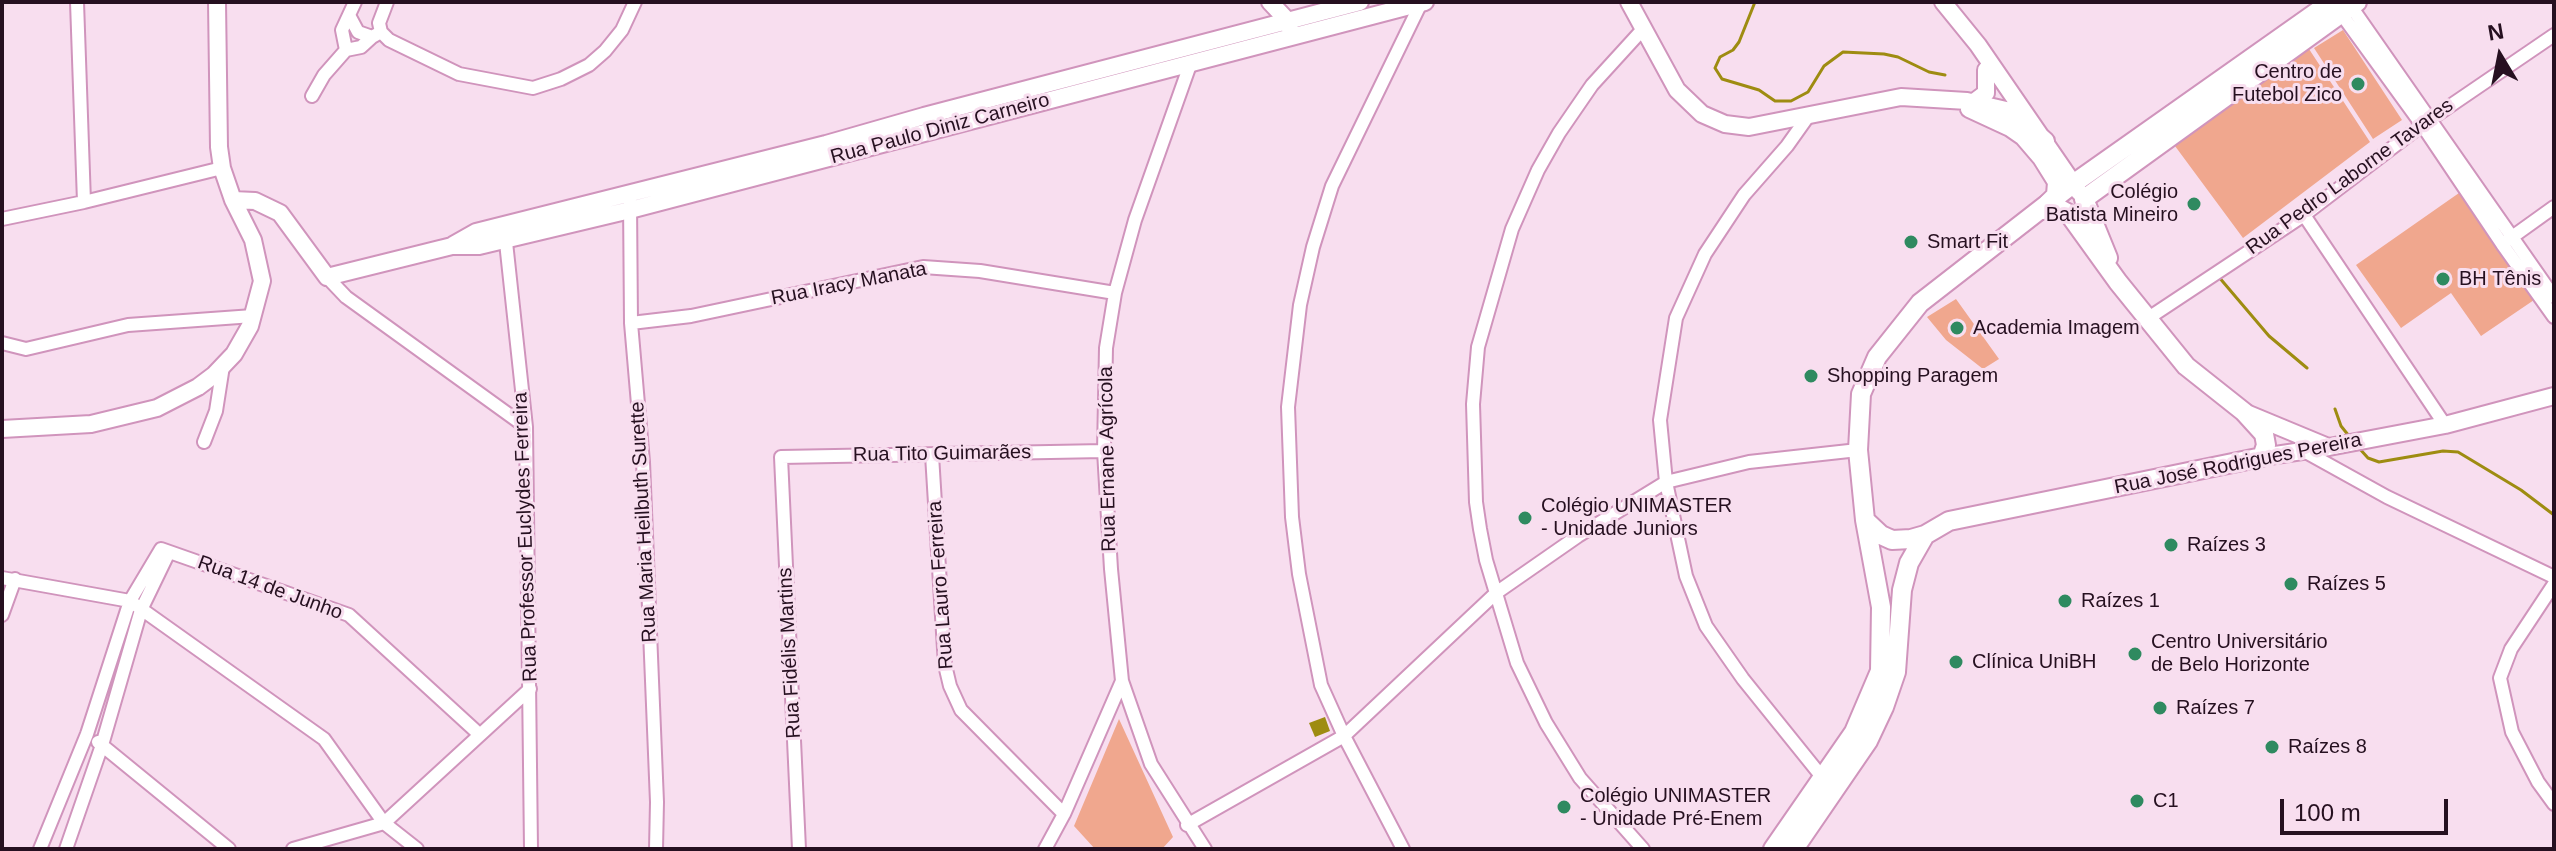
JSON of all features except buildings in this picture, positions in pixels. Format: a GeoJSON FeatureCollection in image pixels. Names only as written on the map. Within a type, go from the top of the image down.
{"type":"FeatureCollection","features":[{"type":"Feature","properties":{"kind":"main road"},"geometry":{"type":"LineString","coordinates":[[1773,849],[1854,732],[1880,671],[1881,607],[1865,520],[1858,450],[1861,394],[1887,342],[1920,303],[2042,210],[2078,192],[2343,4]]}},
{"type":"Feature","properties":{"kind":"main road"},"geometry":{"type":"LineString","coordinates":[[2078,192],[2118,282]]}},
{"type":"Feature","properties":{"kind":"main road"},"geometry":{"type":"LineString","coordinates":[[2042,210],[2058,208],[2069,214],[2118,282],[2186,366],[2248,416],[2266,439],[2262,457]]}},
{"type":"Feature","properties":{"kind":"main road","name":"Rua José Rodrigues Pereira"},"geometry":{"type":"LineString","coordinates":[[1925,535],[1949,521],[2262,457]]}},
{"type":"Feature","properties":{"kind":"main road"},"geometry":{"type":"LineString","coordinates":[[1865,520],[1881,535],[1892,540],[1925,535]]}},
{"type":"Feature","properties":{"kind":"main road"},"geometry":{"type":"LineString","coordinates":[[1796,817],[1794,849],[1811,845],[1816,839],[1816,814],[1868,741],[1884,707],[1896,672],[1902,590],[1909,563],[1925,535]]}},
{"type":"Feature","properties":{"kind":"street"},"geometry":{"type":"LineString","coordinates":[[77,2],[84,202]]}},
{"type":"Feature","properties":{"kind":"street"},"geometry":{"type":"LineString","coordinates":[[2,429],[91,424],[157,408],[198,387],[234,354],[253,316],[262,281],[253,240],[233,200],[222,168],[217,2]]}},
{"type":"Feature","properties":{"kind":"street"},"geometry":{"type":"LineString","coordinates":[[346,50],[342,30],[355,2]]}},
{"type":"Feature","properties":{"kind":"street"},"geometry":{"type":"LineString","coordinates":[[312,96],[324,75],[346,50],[361,47],[376,34],[387,2]]}},
{"type":"Feature","properties":{"kind":"street"},"geometry":{"type":"LineString","coordinates":[[350,17],[358,32],[376,34],[459,74],[533,88],[589,65],[622,30],[635,2]]}},
{"type":"Feature","properties":{"kind":"street"},"geometry":{"type":"LineString","coordinates":[[1270,2],[1287,20],[1294,37]]}},
{"type":"Feature","properties":{"kind":"street","name":"Rua Paulo Diniz Carneiro"},"geometry":{"type":"LineString","coordinates":[[828,151],[1360,2]]}},
{"type":"Feature","properties":{"kind":"street"},"geometry":{"type":"LineString","coordinates":[[1629,2],[1677,90],[1702,114],[1725,124],[1749,127],[1901,97],[1974,102],[2006,110],[2017,115],[2046,141]]}},
{"type":"Feature","properties":{"kind":"street"},"geometry":{"type":"LineString","coordinates":[[1943,2],[1978,45],[2078,192]]}},
{"type":"Feature","properties":{"kind":"street"},"geometry":{"type":"LineString","coordinates":[[1403,849],[1321,685],[1299,574],[1292,517],[1288,407],[1300,305],[1313,247],[1332,186],[1423,3]]}},
{"type":"Feature","properties":{"kind":"street","name":"Rua Paulo Diniz Carneiro"},"geometry":{"type":"LineString","coordinates":[[327,277],[452,246],[479,246],[505,233],[1423,3]]}},
{"type":"Feature","properties":{"kind":"street"},"geometry":{"type":"LineString","coordinates":[[2343,4],[2427,121],[2554,317]]}},
{"type":"Feature","properties":{"kind":"street"},"geometry":{"type":"LineString","coordinates":[[1643,849],[1580,778],[1546,723],[1517,663],[1486,560],[1476,502],[1473,404],[1478,347],[1512,229],[1538,170],[1592,85],[1644,28]]}},
{"type":"Feature","properties":{"kind":"street","name":"Rua Pedro Laborne Tavares"},"geometry":{"type":"LineString","coordinates":[[2147,319],[2304,215],[2427,121],[2554,35]]}},
{"type":"Feature","properties":{"kind":"street"},"geometry":{"type":"LineString","coordinates":[[1978,45],[1986,70],[2006,110],[2056,182],[2055,195],[2042,210]]}},
{"type":"Feature","properties":{"kind":"street","name":"Rua Ernane Agrícola"},"geometry":{"type":"LineString","coordinates":[[1191,62],[1135,220],[1115,293],[1106,348],[1104,451],[1122,681],[1151,764],[1205,849]]}},
{"type":"Feature","properties":{"kind":"street"},"geometry":{"type":"LineString","coordinates":[[1974,102],[1986,93],[1986,70]]}},
{"type":"Feature","properties":{"kind":"street"},"geometry":{"type":"LineString","coordinates":[[1949,100],[1995,120],[2023,137]]}},
{"type":"Feature","properties":{"kind":"street"},"geometry":{"type":"LineString","coordinates":[[1809,115],[1787,146],[1744,195],[1713,242],[1676,318],[1660,420],[1666,482],[1686,576],[1706,626],[1743,679],[1822,777]]}},
{"type":"Feature","properties":{"kind":"street"},"geometry":{"type":"LineString","coordinates":[[1779,122],[1787,131],[1787,146]]}},
{"type":"Feature","properties":{"kind":"street"},"geometry":{"type":"LineString","coordinates":[[2,219],[222,168]]}},
{"type":"Feature","properties":{"kind":"street"},"geometry":{"type":"LineString","coordinates":[[233,200],[255,201],[280,213],[327,277],[346,297],[526,427]]}},
{"type":"Feature","properties":{"kind":"street","name":"Rua Maria Heilbuth Surette"},"geometry":{"type":"LineString","coordinates":[[630,202],[631,323],[643,462],[657,802],[656,849]]}},
{"type":"Feature","properties":{"kind":"street"},"geometry":{"type":"LineString","coordinates":[[2507,241],[2554,207]]}},
{"type":"Feature","properties":{"kind":"street"},"geometry":{"type":"LineString","coordinates":[[2304,215],[2445,425]]}},
{"type":"Feature","properties":{"kind":"street","name":"Rua Professor Euclydes Ferreira"},"geometry":{"type":"LineString","coordinates":[[505,233],[526,427],[531,849]]}},
{"type":"Feature","properties":{"kind":"street"},"geometry":{"type":"LineString","coordinates":[[2507,241],[2554,297]]}},
{"type":"Feature","properties":{"kind":"street","name":"Rua Iracy Manata"},"geometry":{"type":"LineString","coordinates":[[631,323],[691,316],[923,267],[980,271],[1115,293]]}},
{"type":"Feature","properties":{"kind":"street"},"geometry":{"type":"LineString","coordinates":[[2,343],[26,349],[128,325],[253,316]]}},
{"type":"Feature","properties":{"kind":"street"},"geometry":{"type":"LineString","coordinates":[[204,442],[216,411],[223,366]]}},
{"type":"Feature","properties":{"kind":"street","name":"Rua José Rodrigues Pereira"},"geometry":{"type":"LineString","coordinates":[[2262,457],[2445,425],[2554,396]]}},
{"type":"Feature","properties":{"kind":"street"},"geometry":{"type":"LineString","coordinates":[[2248,416],[2329,447]]}},
{"type":"Feature","properties":{"kind":"street"},"geometry":{"type":"LineString","coordinates":[[2248,416],[2387,497],[2554,577]]}},
{"type":"Feature","properties":{"kind":"street"},"geometry":{"type":"LineString","coordinates":[[1187,825],[1344,736],[1496,593],[1578,536],[1666,482],[1749,462],[1858,450]]}},
{"type":"Feature","properties":{"kind":"street","name":"Rua Tito Guimarães"},"geometry":{"type":"LineString","coordinates":[[781,457],[1104,451]]}},
{"type":"Feature","properties":{"kind":"street","name":"Rua Lauro Ferreira"},"geometry":{"type":"LineString","coordinates":[[932,455],[945,665],[950,686],[961,710],[1064,814]]}},
{"type":"Feature","properties":{"kind":"street","name":"Rua Fidélis Martins"},"geometry":{"type":"LineString","coordinates":[[781,457],[799,849]]}},
{"type":"Feature","properties":{"kind":"street"},"geometry":{"type":"LineString","coordinates":[[40,849],[87,734],[130,601],[165,551]]}},
{"type":"Feature","properties":{"kind":"street"},"geometry":{"type":"LineString","coordinates":[[66,849],[102,745],[141,610],[165,551]]}},
{"type":"Feature","properties":{"kind":"street","name":"Rua 14 de Junho"},"geometry":{"type":"LineString","coordinates":[[165,551],[349,615],[479,734]]}},
{"type":"Feature","properties":{"kind":"street"},"geometry":{"type":"LineString","coordinates":[[2,615],[9,578],[130,601],[324,739],[384,823],[417,849]]}},
{"type":"Feature","properties":{"kind":"street"},"geometry":{"type":"LineString","coordinates":[[2554,584],[2511,649],[2500,678],[2512,732],[2538,782],[2554,804]]}},
{"type":"Feature","properties":{"kind":"street"},"geometry":{"type":"LineString","coordinates":[[1045,849],[1064,814],[1122,681]]}},
{"type":"Feature","properties":{"kind":"street"},"geometry":{"type":"LineString","coordinates":[[293,849],[384,823],[530,689]]}},
{"type":"Feature","properties":{"kind":"street"},"geometry":{"type":"LineString","coordinates":[[87,734],[229,849]]}},
{"type":"Feature","properties":{"kind":"shaded area","name":"Centro de Futebol Zico"},"geometry":{"type":"Polygon","coordinates":[[[2343,30],[2402,120],[2373,139],[2314,48],[2343,30]]]}},
{"type":"Feature","properties":{"kind":"shaded area"},"geometry":{"type":"Polygon","coordinates":[[[2309,49],[2370,142],[2243,238],[2175,146],[2309,49]]]}},
{"type":"Feature","properties":{"kind":"shaded area","name":"BH Tênis"},"geometry":{"type":"Polygon","coordinates":[[[2459,193],[2534,300],[2481,336],[2451,293],[2401,328],[2356,265],[2459,193]]]}},
{"type":"Feature","properties":{"kind":"shaded area","name":"Academia Imagem"},"geometry":{"type":"Polygon","coordinates":[[[1956,299],[1999,359],[1983,369],[1946,340],[1927,317],[1956,299]]]}},
{"type":"Feature","properties":{"kind":"shaded area"},"geometry":{"type":"Polygon","coordinates":[[[1325,717],[1330,731],[1315,737],[1309,723],[1325,717]]]}},
{"type":"Feature","properties":{"kind":"shaded area"},"geometry":{"type":"Polygon","coordinates":[[[1119,719],[1173,837],[1162,849],[1095,849],[1074,826],[1119,719]]]}},
{"type":"Feature","properties":{"kind":"waterway"},"geometry":{"type":"LineString","coordinates":[[1755,2],[1739,42],[1733,50],[1720,57],[1715,68],[1722,79],[1759,90],[1775,101],[1791,101],[1808,92],[1824,66],[1843,52],[1898,57],[1929,72],[1945,75]]}},
{"type":"Feature","properties":{"kind":"waterway"},"geometry":{"type":"LineString","coordinates":[[2218,276],[2269,336],[2307,368]]}},
{"type":"Feature","properties":{"kind":"waterway"},"geometry":{"type":"LineString","coordinates":[[2335,409],[2341,426],[2349,436]]}},
{"type":"Feature","properties":{"kind":"waterway"},"geometry":{"type":"LineString","coordinates":[[2359,448],[2368,458],[2379,462],[2443,451],[2458,452],[2521,490],[2554,515]]}},
{"type":"Feature","properties":{"kind":"place","name":"Centro de Futebol Zico"},"geometry":{"type":"Point","coordinates":[2358,84]}},
{"type":"Feature","properties":{"kind":"place","name":"Colégio Batista Mineiro"},"geometry":{"type":"Point","coordinates":[2194,204]}},
{"type":"Feature","properties":{"kind":"place","name":"Smart Fit"},"geometry":{"type":"Point","coordinates":[1911,242]}},
{"type":"Feature","properties":{"kind":"place","name":"BH Tênis"},"geometry":{"type":"Point","coordinates":[2443,279]}},
{"type":"Feature","properties":{"kind":"place","name":"Academia Imagem"},"geometry":{"type":"Point","coordinates":[1957,328]}},
{"type":"Feature","properties":{"kind":"place","name":"Shopping Paragem"},"geometry":{"type":"Point","coordinates":[1811,376]}},
{"type":"Feature","properties":{"kind":"place","name":"Colégio UNIMASTER - Unidade Juniors"},"geometry":{"type":"Point","coordinates":[1525,518]}},
{"type":"Feature","properties":{"kind":"place","name":"Raízes 3"},"geometry":{"type":"Point","coordinates":[2171,545]}},
{"type":"Feature","properties":{"kind":"place","name":"Raízes 5"},"geometry":{"type":"Point","coordinates":[2291,584]}},
{"type":"Feature","properties":{"kind":"place","name":"Raízes 1"},"geometry":{"type":"Point","coordinates":[2065,601]}},
{"type":"Feature","properties":{"kind":"place","name":"Centro Universitário de Belo Horizonte"},"geometry":{"type":"Point","coordinates":[2135,654]}},
{"type":"Feature","properties":{"kind":"place","name":"Clínica UniBH"},"geometry":{"type":"Point","coordinates":[1956,662]}},
{"type":"Feature","properties":{"kind":"place","name":"Raízes 7"},"geometry":{"type":"Point","coordinates":[2160,708]}},
{"type":"Feature","properties":{"kind":"place","name":"Raízes 8"},"geometry":{"type":"Point","coordinates":[2272,747]}},
{"type":"Feature","properties":{"kind":"place","name":"C1"},"geometry":{"type":"Point","coordinates":[2137,801]}},
{"type":"Feature","properties":{"kind":"place","name":"Colégio UNIMASTER - Unidade Pré-Enem"},"geometry":{"type":"Point","coordinates":[1564,807]}}]}
